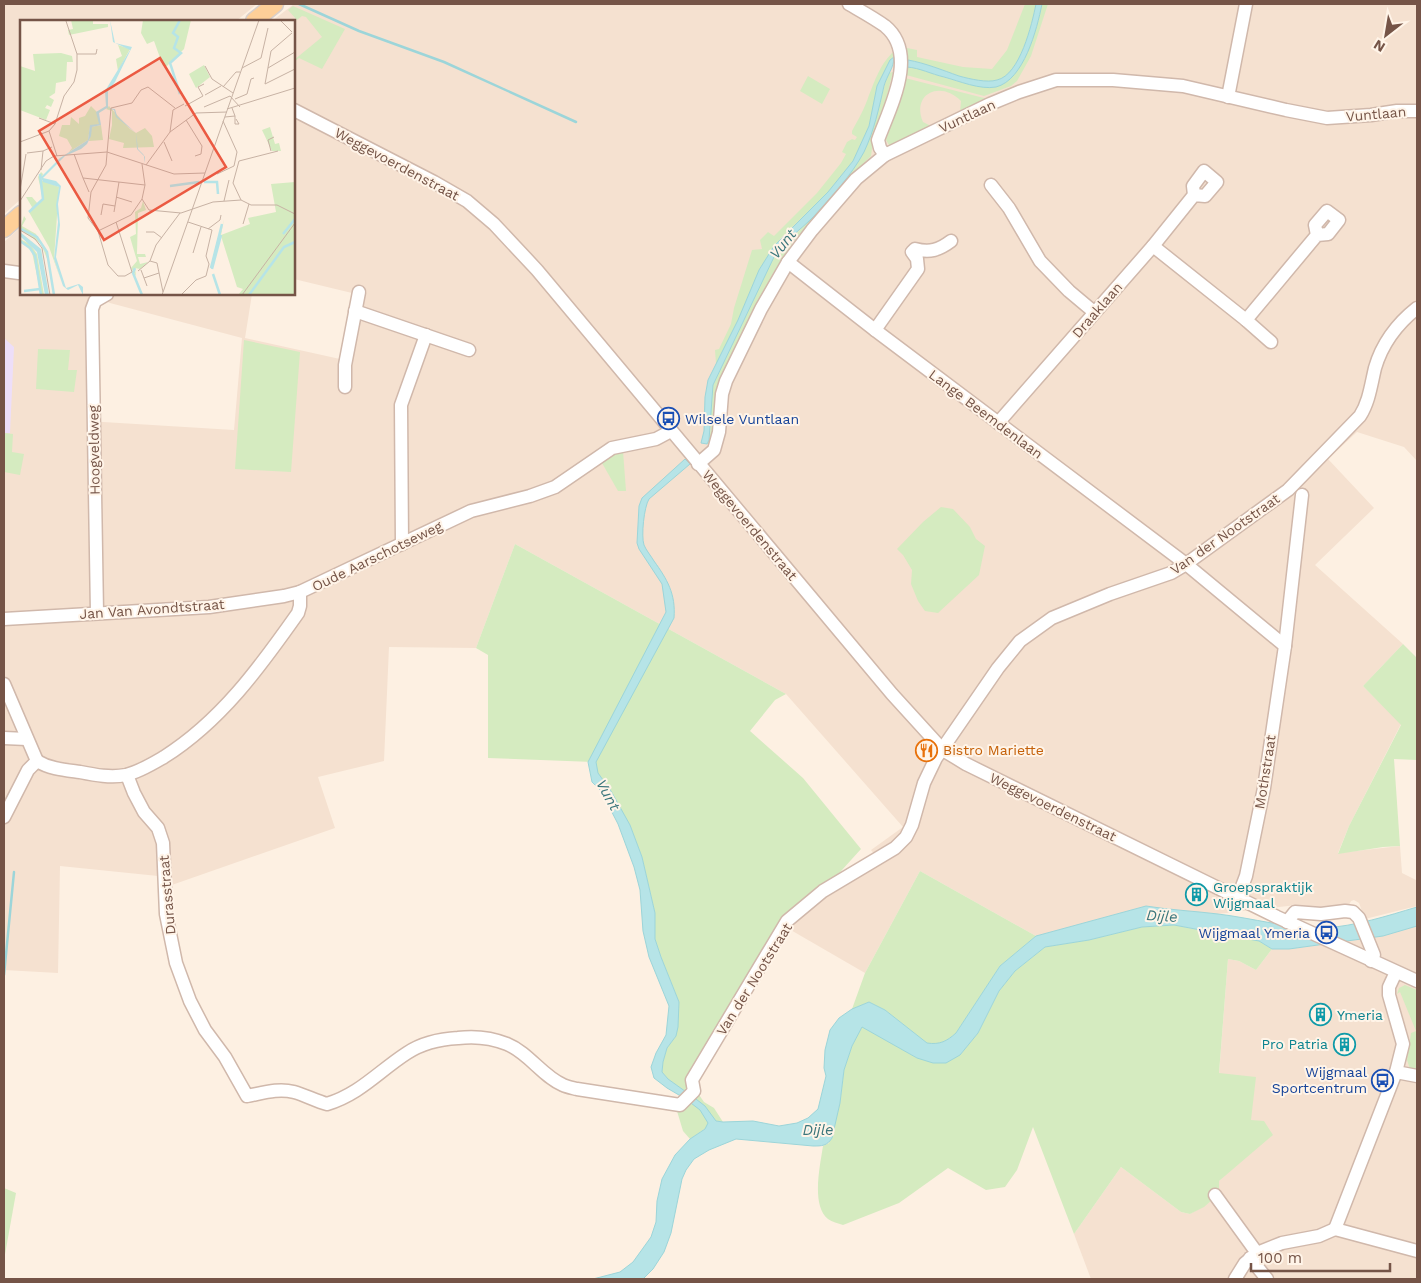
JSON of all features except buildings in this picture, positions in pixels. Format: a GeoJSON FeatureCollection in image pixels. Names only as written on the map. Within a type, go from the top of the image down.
{"type":"FeatureCollection","features":[{"type":"Feature","properties":{"kind":"main road"},"geometry":{"type":"LineString","coordinates":[[255,20],[275,4]]}},
{"type":"Feature","properties":{"kind":"main road"},"geometry":{"type":"LineString","coordinates":[[4,229],[20,215]]}},
{"type":"Feature","properties":{"kind":"street"},"geometry":{"type":"LineString","coordinates":[[849,4],[886,27],[897,41],[901,51],[901,72],[878,140],[884,155]]}},
{"type":"Feature","properties":{"kind":"street"},"geometry":{"type":"LineString","coordinates":[[1228,97],[1246,4]]}},
{"type":"Feature","properties":{"kind":"street","name":"Vuntlaan"},"geometry":{"type":"LineString","coordinates":[[694,459],[714,450],[719,432],[722,394],[726,381],[761,309],[788,262],[812,230],[856,179],[884,155],[990,104],[1056,80],[1113,80],[1174,86],[1327,118],[1417,111]]}},
{"type":"Feature","properties":{"kind":"street","name":"Weggevoerdenstraat"},"geometry":{"type":"LineString","coordinates":[[295,111],[450,190],[479,210],[537,270],[898,701],[943,750],[966,764],[1238,898],[1417,981]]}},
{"type":"Feature","properties":{"kind":"street"},"geometry":{"type":"LineString","coordinates":[[991,185],[1009,208],[1040,261],[1069,292],[1094,312]]}},
{"type":"Feature","properties":{"kind":"street","name":"Draaklaan"},"geometry":{"type":"LineString","coordinates":[[998,423],[1153,246],[1194,195]]}},
{"type":"Feature","properties":{"kind":"street"},"geometry":{"type":"LineString","coordinates":[[1246,320],[1317,235]]}},
{"type":"Feature","properties":{"kind":"street"},"geometry":{"type":"LineString","coordinates":[[875,330],[918,269],[912,252],[915,249],[933,251],[942,248],[951,241]]}},
{"type":"Feature","properties":{"kind":"street"},"geometry":{"type":"LineString","coordinates":[[1153,246],[1271,342]]}},
{"type":"Feature","properties":{"kind":"street","name":"Lange Beemdenlaan"},"geometry":{"type":"LineString","coordinates":[[788,262],[875,330],[1186,564]]}},
{"type":"Feature","properties":{"kind":"street"},"geometry":{"type":"LineString","coordinates":[[4,271],[19,273]]}},
{"type":"Feature","properties":{"kind":"street"},"geometry":{"type":"LineString","coordinates":[[345,387],[345,365],[359,292]]}},
{"type":"Feature","properties":{"kind":"street","name":"Hoogveldweg"},"geometry":{"type":"LineString","coordinates":[[97,613],[92,309],[95,301],[105,295]]}},
{"type":"Feature","properties":{"kind":"street","name":"Van der Nootstraat"},"geometry":{"type":"LineString","coordinates":[[247,1096],[285,1090],[296,1092],[327,1104],[355,1092],[407,1052],[446,1039],[471,1037],[508,1044],[523,1053],[563,1085],[577,1089],[681,1104],[693,1092],[692,1080],[788,921],[823,891],[895,848],[906,837],[912,825],[928,774],[998,668],[1020,641],[1052,618],[1080,605],[1171,573],[1288,490],[1360,416],[1366,407],[1376,365],[1384,347],[1394,330],[1417,308]]}},
{"type":"Feature","properties":{"kind":"street"},"geometry":{"type":"LineString","coordinates":[[355,311],[469,350]]}},
{"type":"Feature","properties":{"kind":"street"},"geometry":{"type":"LineString","coordinates":[[402,544],[402,405],[426,335]]}},
{"type":"Feature","properties":{"kind":"street","name":"Oude Aarschotseweg"},"geometry":{"type":"LineString","coordinates":[[36,761],[46,767],[108,776],[127,775],[148,766],[177,749],[209,724],[255,672],[298,613],[300,592],[471,511],[530,496],[555,487],[612,448],[656,439],[672,431]]}},
{"type":"Feature","properties":{"kind":"street","name":"Mothstraat"},"geometry":{"type":"LineString","coordinates":[[1238,898],[1246,876],[1264,788],[1285,646],[1302,495]]}},
{"type":"Feature","properties":{"kind":"street"},"geometry":{"type":"LineString","coordinates":[[1186,564],[1285,646]]}},
{"type":"Feature","properties":{"kind":"street","name":"Jan Van Avondtstraat"},"geometry":{"type":"LineString","coordinates":[[4,619],[209,607],[300,592]]}},
{"type":"Feature","properties":{"kind":"street"},"geometry":{"type":"LineString","coordinates":[[4,684],[36,761],[28,770],[4,817]]}},
{"type":"Feature","properties":{"kind":"street"},"geometry":{"type":"LineString","coordinates":[[4,738],[28,739]]}},
{"type":"Feature","properties":{"kind":"street","name":"Durasstraat"},"geometry":{"type":"LineString","coordinates":[[127,775],[134,794],[144,812],[158,828],[163,843],[166,914],[176,963],[190,1002],[205,1030],[225,1057],[247,1096]]}},
{"type":"Feature","properties":{"kind":"street"},"geometry":{"type":"LineString","coordinates":[[1282,919],[1294,912],[1321,914],[1350,911],[1359,918],[1370,943],[1374,955],[1371,961]]}},
{"type":"Feature","properties":{"kind":"street"},"geometry":{"type":"LineString","coordinates":[[1335,1229],[1396,1072],[1403,1040],[1390,1000],[1389,991],[1396,972]]}},
{"type":"Feature","properties":{"kind":"street"},"geometry":{"type":"LineString","coordinates":[[1396,1072],[1417,1076]]}},
{"type":"Feature","properties":{"kind":"street"},"geometry":{"type":"LineString","coordinates":[[1215,1195],[1254,1255],[1267,1279]]}},
{"type":"Feature","properties":{"kind":"street"},"geometry":{"type":"LineString","coordinates":[[1235,1279],[1254,1255],[1282,1243],[1319,1236],[1335,1229],[1417,1251]]}},
{"type":"Feature","properties":{"kind":"shaded area"},"geometry":{"type":"Polygon","coordinates":[[[4,4],[257,4],[237,20],[20,20],[20,200],[4,214],[4,4]]]}},
{"type":"Feature","properties":{"kind":"shaded area"},"geometry":{"type":"Polygon","coordinates":[[[294,4],[1417,4],[1417,461],[1404,447],[1357,432],[1328,459],[1374,508],[1315,565],[1403,644],[1363,686],[1401,724],[1349,826],[1338,853],[1400,846],[1402,873],[1416,880],[1417,883],[1417,906],[1365,919],[1359,903],[1354,900],[1349,905],[1321,909],[1297,905],[1217,914],[1146,906],[1036,936],[920,871],[865,973],[789,929],[826,893],[880,861],[871,850],[903,827],[786,694],[515,544],[476,648],[389,647],[384,761],[318,777],[335,828],[169,886],[158,876],[60,866],[58,973],[4,970],[4,242],[20,228],[20,295],[89,295],[87,421],[234,430],[242,338],[110,303],[93,295],[252,295],[245,338],[340,359],[352,293],[295,279],[295,20],[273,20],[294,4]]]}},
{"type":"Feature","properties":{"kind":"shaded area"},"geometry":{"type":"Polygon","coordinates":[[[4,338],[14,347],[10,433],[4,433],[4,338]]]}},
{"type":"Feature","properties":{"kind":"shaded area"},"geometry":{"type":"Polygon","coordinates":[[[1417,926],[1417,1279],[1273,1279],[1261,1263],[1261,1245],[1251,1239],[1219,1194],[1219,1181],[1227,1173],[1251,1120],[1219,1074],[1228,959],[1239,961],[1256,970],[1272,949],[1289,949],[1383,936],[1417,926]]]}},
{"type":"Feature","properties":{"kind":"shaded area"},"geometry":{"type":"Polygon","coordinates":[[[1121,1167],[1181,1212],[1190,1214],[1213,1200],[1253,1250],[1263,1279],[1091,1279],[1074,1234],[1121,1167]]]}},
{"type":"Feature","properties":{"kind":"green space"},"geometry":{"type":"Polygon","coordinates":[[[1025,4],[1036,4],[1024,48],[1012,69],[1005,76],[997,80],[978,80],[959,76],[908,60],[907,48],[917,50],[917,57],[963,67],[992,69],[1007,50],[1025,4]]]}},
{"type":"Feature","properties":{"kind":"green space"},"geometry":{"type":"Polygon","coordinates":[[[1042,4],[1048,4],[1031,56],[1017,81],[1011,86],[984,96],[906,75],[907,67],[910,67],[976,86],[995,87],[1005,83],[1014,75],[1028,52],[1042,4]]]}},
{"type":"Feature","properties":{"kind":"green space"},"geometry":{"type":"Polygon","coordinates":[[[293,6],[345,29],[322,69],[299,58],[295,61],[295,59],[322,37],[306,17],[302,16],[297,20],[288,10],[293,6]]]}},
{"type":"Feature","properties":{"kind":"green space"},"geometry":{"type":"Polygon","coordinates":[[[892,53],[894,57],[890,60],[877,86],[869,126],[853,161],[828,192],[781,238],[759,270],[738,320],[716,364],[715,350],[719,349],[731,324],[752,250],[762,249],[760,240],[768,232],[774,236],[817,193],[841,163],[846,154],[842,152],[847,142],[852,139],[855,140],[857,137],[852,134],[852,131],[878,73],[892,53]]]}},
{"type":"Feature","properties":{"kind":"green space"},"geometry":{"type":"Polygon","coordinates":[[[893,72],[874,134],[871,156],[793,242],[772,275],[740,337],[716,393],[713,435],[710,445],[707,444],[710,430],[711,392],[713,385],[774,257],[827,201],[861,157],[877,113],[887,77],[889,73],[893,72]]]}},
{"type":"Feature","properties":{"kind":"green space"},"geometry":{"type":"Polygon","coordinates":[[[808,76],[830,89],[822,104],[800,91],[808,76]]]}},
{"type":"Feature","properties":{"kind":"green space"},"geometry":{"type":"Polygon","coordinates":[[[905,78],[988,99],[960,113],[961,101],[953,95],[945,91],[930,93],[924,97],[920,112],[923,122],[931,126],[889,145],[886,140],[905,78]]]}},
{"type":"Feature","properties":{"kind":"green space"},"geometry":{"type":"Polygon","coordinates":[[[244,340],[300,352],[291,472],[235,469],[244,340]]]}},
{"type":"Feature","properties":{"kind":"green space"},"geometry":{"type":"Polygon","coordinates":[[[38,349],[70,350],[68,370],[77,370],[74,392],[36,389],[38,349]]]}},
{"type":"Feature","properties":{"kind":"green space"},"geometry":{"type":"Polygon","coordinates":[[[4,433],[13,434],[12,452],[24,454],[20,475],[4,472],[4,433]]]}},
{"type":"Feature","properties":{"kind":"green space"},"geometry":{"type":"Polygon","coordinates":[[[623,451],[626,491],[618,491],[602,463],[611,456],[623,451]]]}},
{"type":"Feature","properties":{"kind":"green space"},"geometry":{"type":"Polygon","coordinates":[[[941,507],[953,509],[970,527],[976,539],[985,546],[979,575],[938,613],[925,611],[918,601],[911,584],[912,570],[897,549],[923,522],[941,507]]]}},
{"type":"Feature","properties":{"kind":"green space"},"geometry":{"type":"Polygon","coordinates":[[[515,544],[786,694],[775,700],[750,731],[803,778],[861,849],[823,891],[763,950],[685,1080],[690,1091],[689,1094],[668,1079],[662,1072],[667,1048],[676,1036],[679,1002],[655,939],[655,913],[642,857],[630,825],[596,774],[593,762],[488,758],[488,655],[476,648],[515,544]]]}},
{"type":"Feature","properties":{"kind":"green space"},"geometry":{"type":"Polygon","coordinates":[[[1403,644],[1417,658],[1417,760],[1394,759],[1400,846],[1338,854],[1349,826],[1401,725],[1363,686],[1403,644]]]}},
{"type":"Feature","properties":{"kind":"green space"},"geometry":{"type":"Polygon","coordinates":[[[920,871],[1036,936],[1000,966],[956,1033],[936,1044],[928,1044],[885,1010],[869,1002],[852,1009],[865,973],[920,871]]]}},
{"type":"Feature","properties":{"kind":"green space"},"geometry":{"type":"Polygon","coordinates":[[[1174,925],[1259,941],[1272,949],[1256,970],[1239,961],[1228,959],[1219,1073],[1256,1077],[1251,1120],[1264,1121],[1273,1135],[1219,1181],[1219,1194],[1204,1207],[1190,1214],[1181,1212],[1121,1167],[1074,1234],[1033,1127],[1017,1170],[1005,1187],[986,1190],[948,1168],[899,1203],[843,1225],[828,1219],[823,1213],[818,1195],[823,1146],[829,1143],[840,1103],[844,1070],[852,1046],[862,1026],[917,1058],[960,1055],[978,1033],[999,991],[1015,971],[1045,947],[1089,940],[1142,927],[1174,925]]]}},
{"type":"Feature","properties":{"kind":"green space"},"geometry":{"type":"Polygon","coordinates":[[[1405,985],[1417,990],[1417,1072],[1410,1069],[1407,1060],[1411,1033],[1416,1031],[1400,992],[1397,994],[1399,988],[1405,985]]]}},
{"type":"Feature","properties":{"kind":"green space"},"geometry":{"type":"Polygon","coordinates":[[[697,1092],[704,1102],[714,1108],[723,1122],[716,1121],[690,1139],[683,1131],[677,1111],[697,1092]]]}},
{"type":"Feature","properties":{"kind":"green space"},"geometry":{"type":"Polygon","coordinates":[[[4,1188],[16,1193],[4,1260],[4,1188]]]}},
{"type":"Feature","properties":{"kind":"water"},"geometry":{"type":"Polygon","coordinates":[[[1036,4],[1042,4],[1037,27],[1028,52],[1014,75],[996,87],[976,86],[907,67],[908,60],[959,76],[978,80],[997,80],[1005,76],[1012,69],[1024,48],[1036,4]]]}},
{"type":"Feature","properties":{"kind":"water","name":"Vunt"},"geometry":{"type":"Polygon","coordinates":[[[894,57],[871,136],[859,161],[828,201],[782,246],[774,257],[713,385],[709,440],[707,444],[701,443],[704,431],[705,397],[708,380],[738,320],[759,270],[774,246],[828,192],[853,161],[869,126],[877,86],[890,60],[894,57]]]}},
{"type":"Feature","properties":{"kind":"water","name":"Vunt"},"geometry":{"type":"Polygon","coordinates":[[[685,459],[690,464],[649,499],[644,515],[643,529],[644,545],[670,587],[674,602],[674,618],[596,762],[598,773],[611,791],[630,825],[642,857],[655,913],[655,939],[679,1002],[676,1036],[667,1048],[662,1072],[668,1079],[689,1094],[684,1098],[654,1078],[651,1067],[666,1035],[669,1006],[649,957],[643,931],[640,890],[634,867],[618,824],[601,791],[592,782],[588,762],[666,612],[662,584],[637,543],[639,506],[642,498],[685,459]]]}},
{"type":"Feature","properties":{"kind":"water","name":"Dijle"},"geometry":{"type":"Polygon","coordinates":[[[1146,906],[1218,914],[1311,928],[1336,927],[1360,923],[1417,907],[1417,926],[1383,936],[1289,949],[1272,949],[1259,941],[1174,925],[1142,927],[1089,940],[1045,947],[1015,971],[999,991],[978,1033],[960,1055],[946,1063],[933,1063],[917,1058],[862,1027],[852,1046],[844,1070],[840,1103],[832,1138],[828,1143],[822,1146],[813,1146],[736,1139],[709,1150],[694,1159],[686,1170],[682,1179],[671,1233],[664,1252],[653,1269],[643,1279],[593,1279],[620,1272],[633,1262],[651,1237],[656,1222],[657,1201],[662,1179],[675,1155],[690,1139],[705,1129],[708,1123],[700,1110],[687,1100],[692,1096],[705,1106],[716,1121],[753,1121],[779,1126],[797,1123],[808,1118],[818,1109],[826,1076],[824,1068],[825,1050],[830,1030],[839,1018],[852,1009],[869,1002],[885,1010],[927,1043],[943,1042],[956,1033],[1000,966],[1036,936],[1146,906]]]}},
{"type":"Feature","properties":{"kind":"waterway"},"geometry":{"type":"LineString","coordinates":[[299,4],[359,31],[444,62],[576,122]]}},
{"type":"Feature","properties":{"kind":"waterway"},"geometry":{"type":"LineString","coordinates":[[4,975],[14,872]]}},
{"type":"Feature","properties":{"kind":"place","name":"Wilsele Vuntlaan"},"geometry":{"type":"Point","coordinates":[669,419]}},
{"type":"Feature","properties":{"kind":"place","name":"Bistro Mariette"},"geometry":{"type":"Point","coordinates":[927,750]}},
{"type":"Feature","properties":{"kind":"place","name":"Groepspraktijk Wijgmaal"},"geometry":{"type":"Point","coordinates":[1197,895]}},
{"type":"Feature","properties":{"kind":"place","name":"Wijgmaal Ymeria"},"geometry":{"type":"Point","coordinates":[1326,933]}},
{"type":"Feature","properties":{"kind":"place","name":"Ymeria"},"geometry":{"type":"Point","coordinates":[1321,1015]}},
{"type":"Feature","properties":{"kind":"place","name":"Pro Patria"},"geometry":{"type":"Point","coordinates":[1344,1044]}},
{"type":"Feature","properties":{"kind":"place","name":"Wijgmaal Sportcentrum"},"geometry":{"type":"Point","coordinates":[1383,1080]}}]}
